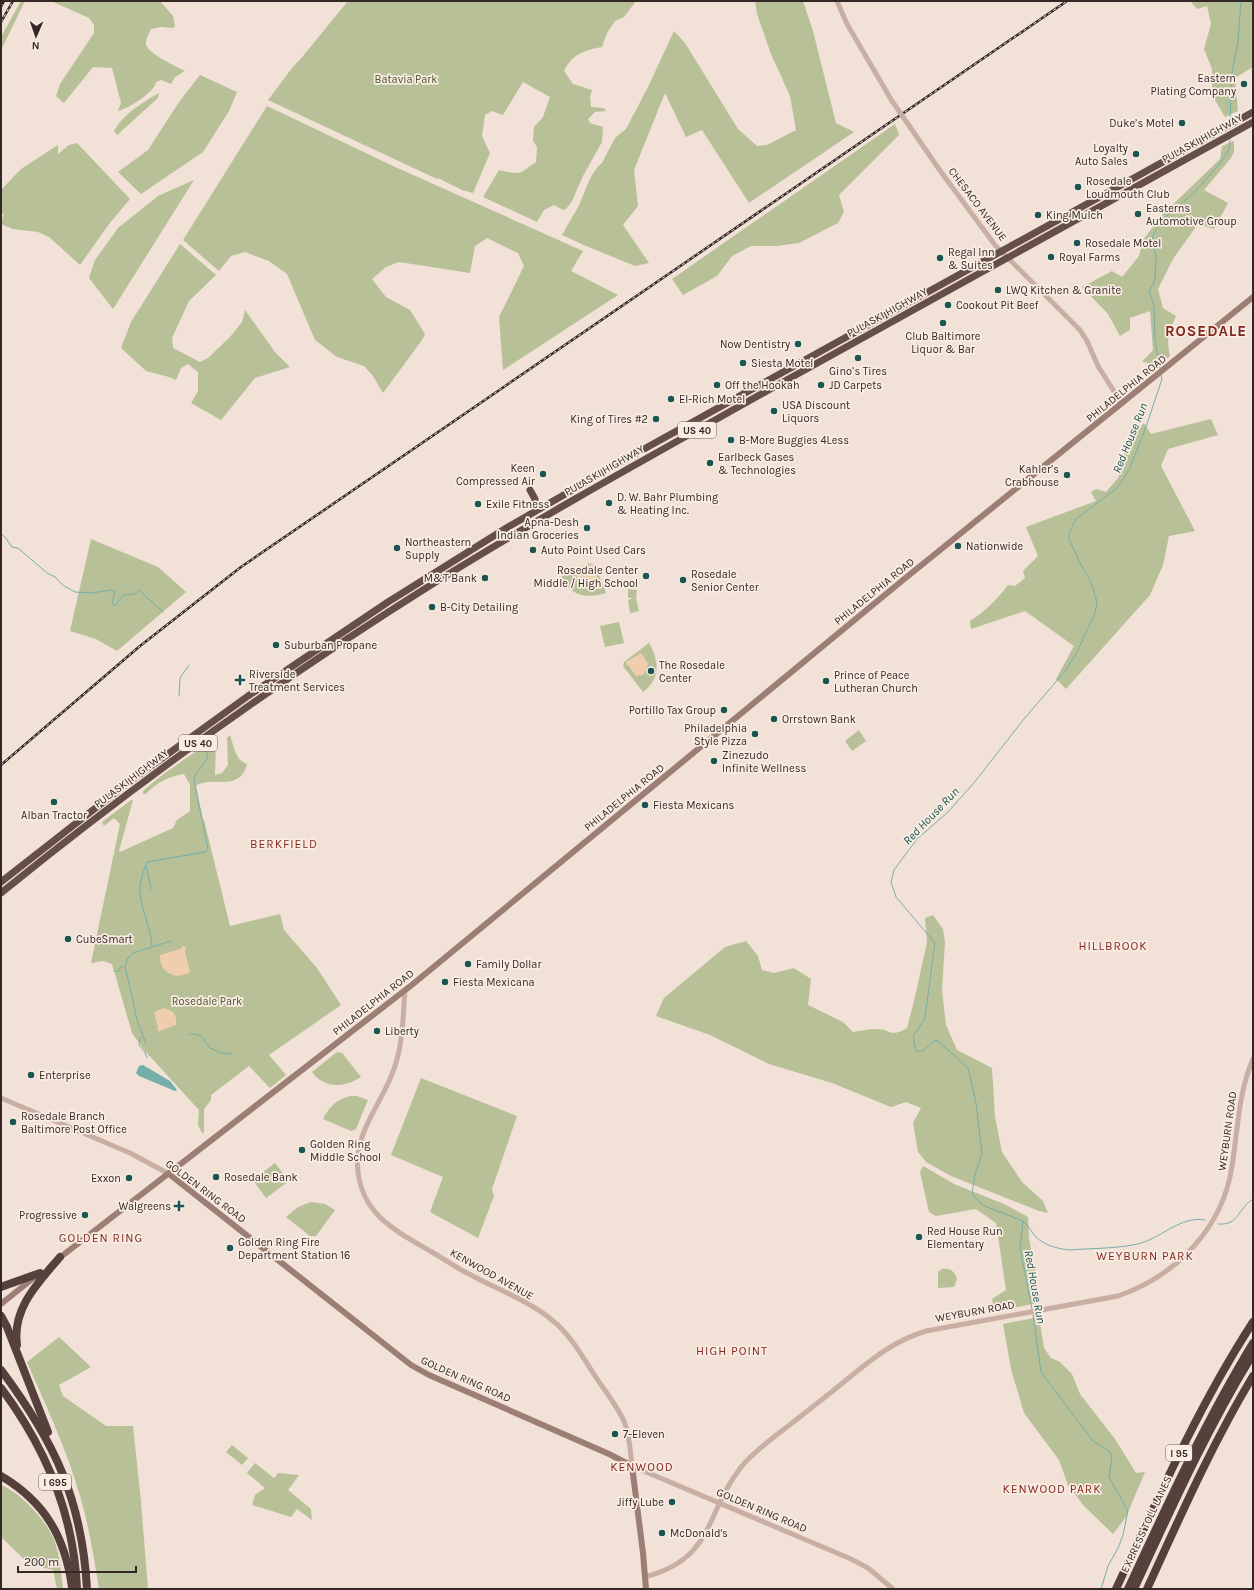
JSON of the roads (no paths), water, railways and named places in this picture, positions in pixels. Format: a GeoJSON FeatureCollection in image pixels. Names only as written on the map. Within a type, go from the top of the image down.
{"type":"FeatureCollection","features":[{"type":"Feature","properties":{"kind":"highway","name":"PULASKI HIGHWAY"},"geometry":{"type":"LineString","coordinates":[[1,882],[125,785],[271,680],[410,588],[535,512],[635,454],[1253,112]]}},
{"type":"Feature","properties":{"kind":"highway","name":"PULASKI HIGHWAY"},"geometry":{"type":"LineString","coordinates":[[1,892],[118,801],[217,729],[335,648],[431,585],[603,482],[1253,122]]}},
{"type":"Feature","properties":{"kind":"highway"},"geometry":{"type":"LineString","coordinates":[[530,490],[535,500],[535,512]]}},
{"type":"Feature","properties":{"kind":"highway"},"geometry":{"type":"LineString","coordinates":[[19,1360],[16,1336],[18,1320],[22,1308],[33,1289],[60,1257]]}},
{"type":"Feature","properties":{"kind":"highway"},"geometry":{"type":"LineString","coordinates":[[1,1287],[40,1273]]}},
{"type":"Feature","properties":{"kind":"highway"},"geometry":{"type":"LineString","coordinates":[[1,1316],[7,1327],[45,1423],[52,1449]]}},
{"type":"Feature","properties":{"kind":"highway","name":"I 95"},"geometry":{"type":"LineString","coordinates":[[1116,1589],[1182,1446],[1220,1377],[1253,1322]]}},
{"type":"Feature","properties":{"kind":"highway","name":"EXPRESS TOLL LANES"},"geometry":{"type":"LineString","coordinates":[[1128,1589],[1196,1444],[1219,1400],[1253,1343]]}},
{"type":"Feature","properties":{"kind":"highway","name":"EXPRESS TOLL LANES"},"geometry":{"type":"LineString","coordinates":[[1134,1589],[1200,1449],[1253,1354]]}},
{"type":"Feature","properties":{"kind":"highway","name":"I 695"},"geometry":{"type":"LineString","coordinates":[[1,1370],[31,1411],[52,1449],[66,1480],[78,1521],[85,1558],[87,1589]]}},
{"type":"Feature","properties":{"kind":"highway","name":"I 95"},"geometry":{"type":"LineString","coordinates":[[1147,1589],[1201,1472],[1253,1376]]}},
{"type":"Feature","properties":{"kind":"highway","name":"I 695"},"geometry":{"type":"LineString","coordinates":[[1,1388],[31,1431],[55,1484],[71,1540],[76,1589]]}},
{"type":"Feature","properties":{"kind":"highway"},"geometry":{"type":"LineString","coordinates":[[1,1476],[17,1486],[31,1498],[54,1529],[67,1558],[72,1589]]}},
{"type":"Feature","properties":{"kind":"main road","name":"PHILADELPHIA ROAD"},"geometry":{"type":"LineString","coordinates":[[1,1304],[405,990],[909,576],[1253,298]]}},
{"type":"Feature","properties":{"kind":"main road","name":"GOLDEN RING ROAD"},"geometry":{"type":"LineString","coordinates":[[170,1174],[411,1365],[439,1380],[609,1454],[632,1466]]}},
{"type":"Feature","properties":{"kind":"main road","name":"KENWOOD AVENUE"},"geometry":{"type":"LineString","coordinates":[[632,1466],[646,1589]]}},
{"type":"Feature","properties":{"kind":"street","name":"CHESACO AVENUE"},"geometry":{"type":"LineString","coordinates":[[837,1],[847,24],[892,101],[941,172],[1002,252],[1080,330],[1087,341],[1098,366],[1122,404]]}},
{"type":"Feature","properties":{"kind":"street","name":"KENWOOD AVENUE"},"geometry":{"type":"LineString","coordinates":[[405,990],[401,1035],[396,1062],[387,1086],[364,1131],[358,1148],[358,1171],[361,1190],[381,1220],[395,1231],[462,1270],[541,1312],[560,1327],[623,1420],[628,1435],[632,1466]]}},
{"type":"Feature","properties":{"kind":"street","name":"WEYBURN ROAD"},"geometry":{"type":"LineString","coordinates":[[645,1577],[669,1568],[692,1553],[705,1536],[732,1479],[750,1457],[810,1408],[888,1348],[908,1337],[926,1331],[1108,1298],[1134,1290],[1172,1268],[1195,1246],[1216,1216],[1228,1185],[1232,1167],[1241,1095],[1253,1059]]}},
{"type":"Feature","properties":{"kind":"street","name":"GOLDEN RING ROAD"},"geometry":{"type":"LineString","coordinates":[[1,1098],[130,1152],[170,1174]]}},
{"type":"Feature","properties":{"kind":"street","name":"GOLDEN RING ROAD"},"geometry":{"type":"LineString","coordinates":[[632,1466],[859,1563],[871,1570],[893,1589]]}},
{"type":"Feature","properties":{"kind":"water"},"geometry":{"type":"Polygon","coordinates":[[[143,1065],[170,1081],[177,1090],[175,1091],[139,1076],[136,1073],[139,1066],[143,1065]]]}},
{"type":"Feature","properties":{"kind":"waterway","name":"Red House Run"},"geometry":{"type":"LineString","coordinates":[[1230,120],[1232,72],[1238,41],[1241,1]]}},
{"type":"Feature","properties":{"kind":"waterway","name":"Red House Run"},"geometry":{"type":"LineString","coordinates":[[1160,368],[1155,342],[1154,305],[1149,292],[1155,280],[1156,257],[1153,235],[1162,220],[1196,191],[1221,162],[1229,149],[1230,138]]}},
{"type":"Feature","properties":{"kind":"waterway","name":"Red House Run"},"geometry":{"type":"LineString","coordinates":[[1032,1309],[1020,1248],[1023,1221],[982,1205],[972,1194],[975,1174],[982,1154],[976,1103],[968,1068],[938,1041],[934,1041],[923,1051],[916,1051],[913,1036],[925,1018],[935,943],[896,897],[891,882],[894,870],[917,839],[948,812],[973,784],[1024,719],[1066,670],[1077,652],[1095,613],[1097,602],[1091,582],[1069,539],[1069,533],[1076,519],[1117,488],[1129,470],[1146,427],[1162,379],[1161,375]]}},
{"type":"Feature","properties":{"kind":"waterway"},"geometry":{"type":"LineString","coordinates":[[1,534],[12,547],[18,548],[47,573],[55,577],[64,586],[75,592],[91,593],[111,590],[115,591],[112,604],[115,606],[123,595],[135,594],[139,590],[163,612]]}},
{"type":"Feature","properties":{"kind":"waterway"},"geometry":{"type":"LineString","coordinates":[[179,696],[180,678],[189,665]]}},
{"type":"Feature","properties":{"kind":"waterway"},"geometry":{"type":"LineString","coordinates":[[152,946],[150,931],[140,894],[141,881],[147,862],[205,852],[208,849],[194,780],[198,770],[207,759],[208,755],[203,744]]}},
{"type":"Feature","properties":{"kind":"waterway"},"geometry":{"type":"LineString","coordinates":[[146,865],[151,889]]}},
{"type":"Feature","properties":{"kind":"waterway"},"geometry":{"type":"LineString","coordinates":[[146,1043],[138,1024],[125,966],[128,958],[133,953],[171,941]]}},
{"type":"Feature","properties":{"kind":"waterway"},"geometry":{"type":"LineString","coordinates":[[114,971],[119,971],[120,968],[124,966]]}},
{"type":"Feature","properties":{"kind":"waterway"},"geometry":{"type":"LineString","coordinates":[[190,1034],[199,1035],[202,1037],[210,1048],[221,1053],[232,1054]]}},
{"type":"Feature","properties":{"kind":"waterway"},"geometry":{"type":"LineString","coordinates":[[142,1037],[139,1045],[145,1052],[147,1058]]}},
{"type":"Feature","properties":{"kind":"waterway"},"geometry":{"type":"LineString","coordinates":[[1218,1224],[1230,1222],[1238,1216],[1244,1207],[1253,1199]]}},
{"type":"Feature","properties":{"kind":"waterway"},"geometry":{"type":"LineString","coordinates":[[1023,1221],[1042,1242],[1056,1248],[1070,1250],[1111,1248],[1132,1245],[1149,1240],[1183,1222],[1198,1219],[1205,1220]]}},
{"type":"Feature","properties":{"kind":"waterway","name":"Red House Run"},"geometry":{"type":"LineString","coordinates":[[1033,1314],[1041,1372],[1093,1441],[1109,1451],[1112,1457],[1109,1477],[1128,1511],[1123,1535],[1108,1566],[1101,1589]]}},
{"type":"Feature","properties":{"kind":"railway"},"geometry":{"type":"LineString","coordinates":[[1,7],[4,1]]}},
{"type":"Feature","properties":{"kind":"railway"},"geometry":{"type":"LineString","coordinates":[[1,22],[13,1]]}},
{"type":"Feature","properties":{"kind":"railway"},"geometry":{"type":"LineString","coordinates":[[1,765],[140,646],[241,567],[1067,1]]}},
{"type":"Feature","properties":{"kind":"place","name":"Eastern Plating Company"},"geometry":{"type":"Point","coordinates":[1244,84]}},
{"type":"Feature","properties":{"kind":"place","name":"Duke’s Motel"},"geometry":{"type":"Point","coordinates":[1182,123]}},
{"type":"Feature","properties":{"kind":"place","name":"Loyalty Auto Sales"},"geometry":{"type":"Point","coordinates":[1136,154]}},
{"type":"Feature","properties":{"kind":"place","name":"Rosedale Loudmouth Club"},"geometry":{"type":"Point","coordinates":[1078,187]}},
{"type":"Feature","properties":{"kind":"place","name":"Easterns Automotive Group"},"geometry":{"type":"Point","coordinates":[1138,214]}},
{"type":"Feature","properties":{"kind":"place","name":"King Mulch"},"geometry":{"type":"Point","coordinates":[1038,215]}},
{"type":"Feature","properties":{"kind":"place","name":"Rosedale Motel"},"geometry":{"type":"Point","coordinates":[1077,243]}},
{"type":"Feature","properties":{"kind":"place","name":"Royal Farms"},"geometry":{"type":"Point","coordinates":[1051,257]}},
{"type":"Feature","properties":{"kind":"place","name":"Regal Inn & Suites"},"geometry":{"type":"Point","coordinates":[940,258]}},
{"type":"Feature","properties":{"kind":"place","name":"LWQ Kitchen & Granite"},"geometry":{"type":"Point","coordinates":[998,290]}},
{"type":"Feature","properties":{"kind":"place","name":"Cookout Pit Beef"},"geometry":{"type":"Point","coordinates":[948,305]}},
{"type":"Feature","properties":{"kind":"place","name":"Club Baltimore Liquor & Bar"},"geometry":{"type":"Point","coordinates":[943,323]}},
{"type":"Feature","properties":{"kind":"place","name":"Now Dentistry"},"geometry":{"type":"Point","coordinates":[798,344]}},
{"type":"Feature","properties":{"kind":"place","name":"Gino’s Tires"},"geometry":{"type":"Point","coordinates":[858,358]}},
{"type":"Feature","properties":{"kind":"place","name":"Siesta Motel"},"geometry":{"type":"Point","coordinates":[743,363]}},
{"type":"Feature","properties":{"kind":"place","name":"Off the Hookah"},"geometry":{"type":"Point","coordinates":[717,385]}},
{"type":"Feature","properties":{"kind":"place","name":"JD Carpets"},"geometry":{"type":"Point","coordinates":[821,385]}},
{"type":"Feature","properties":{"kind":"place","name":"El-Rich Motel"},"geometry":{"type":"Point","coordinates":[671,399]}},
{"type":"Feature","properties":{"kind":"place","name":"USA Discount Liquors"},"geometry":{"type":"Point","coordinates":[774,411]}},
{"type":"Feature","properties":{"kind":"place","name":"King of Tires #2"},"geometry":{"type":"Point","coordinates":[656,419]}},
{"type":"Feature","properties":{"kind":"place","name":"B-More Buggies 4Less"},"geometry":{"type":"Point","coordinates":[731,440]}},
{"type":"Feature","properties":{"kind":"place","name":"Earlbeck Gases & Technologies"},"geometry":{"type":"Point","coordinates":[710,463]}},
{"type":"Feature","properties":{"kind":"place","name":"Keen Compressed Air"},"geometry":{"type":"Point","coordinates":[543,474]}},
{"type":"Feature","properties":{"kind":"place","name":"Kahler’s Crabhouse"},"geometry":{"type":"Point","coordinates":[1067,475]}},
{"type":"Feature","properties":{"kind":"place","name":"D. W. Bahr Plumbing & Heating Inc."},"geometry":{"type":"Point","coordinates":[609,503]}},
{"type":"Feature","properties":{"kind":"place","name":"Exile Fitness"},"geometry":{"type":"Point","coordinates":[478,504]}},
{"type":"Feature","properties":{"kind":"place","name":"Apna-Desh Indian Groceries"},"geometry":{"type":"Point","coordinates":[587,528]}},
{"type":"Feature","properties":{"kind":"place","name":"Nationwide"},"geometry":{"type":"Point","coordinates":[958,546]}},
{"type":"Feature","properties":{"kind":"place","name":"Northeastern Supply"},"geometry":{"type":"Point","coordinates":[397,548]}},
{"type":"Feature","properties":{"kind":"place","name":"Auto Point Used Cars"},"geometry":{"type":"Point","coordinates":[533,550]}},
{"type":"Feature","properties":{"kind":"place","name":"Rosedale Center Middle / High School"},"geometry":{"type":"Point","coordinates":[646,576]}},
{"type":"Feature","properties":{"kind":"place","name":"M&T Bank"},"geometry":{"type":"Point","coordinates":[485,578]}},
{"type":"Feature","properties":{"kind":"place","name":"Rosedale Senior Center"},"geometry":{"type":"Point","coordinates":[683,580]}},
{"type":"Feature","properties":{"kind":"place","name":"B-City Detailing"},"geometry":{"type":"Point","coordinates":[432,607]}},
{"type":"Feature","properties":{"kind":"place","name":"Suburban Propane"},"geometry":{"type":"Point","coordinates":[276,645]}},
{"type":"Feature","properties":{"kind":"place","name":"The Rosedale Center"},"geometry":{"type":"Point","coordinates":[651,671]}},
{"type":"Feature","properties":{"kind":"place","name":"Riverside Treatment Services"},"geometry":{"type":"Point","coordinates":[240,680]}},
{"type":"Feature","properties":{"kind":"place","name":"Prince of Peace Lutheran Church"},"geometry":{"type":"Point","coordinates":[826,681]}},
{"type":"Feature","properties":{"kind":"place","name":"Portillo Tax Group"},"geometry":{"type":"Point","coordinates":[724,710]}},
{"type":"Feature","properties":{"kind":"place","name":"Orrstown Bank"},"geometry":{"type":"Point","coordinates":[774,719]}},
{"type":"Feature","properties":{"kind":"place","name":"Philadelphia Style Pizza"},"geometry":{"type":"Point","coordinates":[755,734]}},
{"type":"Feature","properties":{"kind":"place","name":"Zinezudo Infinite Wellness"},"geometry":{"type":"Point","coordinates":[714,761]}},
{"type":"Feature","properties":{"kind":"place","name":"Alban Tractor"},"geometry":{"type":"Point","coordinates":[54,802]}},
{"type":"Feature","properties":{"kind":"place","name":"Fiesta Mexicans"},"geometry":{"type":"Point","coordinates":[645,805]}},
{"type":"Feature","properties":{"kind":"place","name":"CubeSmart"},"geometry":{"type":"Point","coordinates":[68,939]}},
{"type":"Feature","properties":{"kind":"place","name":"Family Dollar"},"geometry":{"type":"Point","coordinates":[468,964]}},
{"type":"Feature","properties":{"kind":"place","name":"Fiesta Mexicana"},"geometry":{"type":"Point","coordinates":[445,982]}},
{"type":"Feature","properties":{"kind":"place","name":"Liberty"},"geometry":{"type":"Point","coordinates":[377,1031]}},
{"type":"Feature","properties":{"kind":"place","name":"Enterprise"},"geometry":{"type":"Point","coordinates":[31,1075]}},
{"type":"Feature","properties":{"kind":"place","name":"Rosedale Branch Baltimore Post Office"},"geometry":{"type":"Point","coordinates":[13,1122]}},
{"type":"Feature","properties":{"kind":"place","name":"Golden Ring Middle School"},"geometry":{"type":"Point","coordinates":[302,1150]}},
{"type":"Feature","properties":{"kind":"place","name":"Rosedale Bank"},"geometry":{"type":"Point","coordinates":[216,1177]}},
{"type":"Feature","properties":{"kind":"place","name":"Exxon"},"geometry":{"type":"Point","coordinates":[129,1178]}},
{"type":"Feature","properties":{"kind":"place","name":"Walgreens"},"geometry":{"type":"Point","coordinates":[179,1206]}},
{"type":"Feature","properties":{"kind":"place","name":"Progressive"},"geometry":{"type":"Point","coordinates":[85,1215]}},
{"type":"Feature","properties":{"kind":"place","name":"Red House Run Elementary"},"geometry":{"type":"Point","coordinates":[919,1237]}},
{"type":"Feature","properties":{"kind":"place","name":"Golden Ring Fire Department Station 16"},"geometry":{"type":"Point","coordinates":[230,1248]}},
{"type":"Feature","properties":{"kind":"place","name":"7-Eleven"},"geometry":{"type":"Point","coordinates":[615,1434]}},
{"type":"Feature","properties":{"kind":"place","name":"Jiffy Lube"},"geometry":{"type":"Point","coordinates":[672,1502]}},
{"type":"Feature","properties":{"kind":"place","name":"McDonald's"},"geometry":{"type":"Point","coordinates":[662,1533]}},
{"type":"Feature","properties":{"kind":"district","name":"ROSEDALE"},"geometry":{"type":"Point","coordinates":[1206,331]}},
{"type":"Feature","properties":{"kind":"district","name":"BERKFIELD"},"geometry":{"type":"Point","coordinates":[284,844]}},
{"type":"Feature","properties":{"kind":"district","name":"HILLBROOK"},"geometry":{"type":"Point","coordinates":[1113,946]}},
{"type":"Feature","properties":{"kind":"district","name":"GOLDEN RING"},"geometry":{"type":"Point","coordinates":[101,1238]}},
{"type":"Feature","properties":{"kind":"district","name":"WEYBURN PARK"},"geometry":{"type":"Point","coordinates":[1145,1256]}},
{"type":"Feature","properties":{"kind":"district","name":"HIGH POINT"},"geometry":{"type":"Point","coordinates":[732,1351]}},
{"type":"Feature","properties":{"kind":"district","name":"KENWOOD"},"geometry":{"type":"Point","coordinates":[642,1467]}},
{"type":"Feature","properties":{"kind":"district","name":"KENWOOD PARK"},"geometry":{"type":"Point","coordinates":[1052,1489]}},
{"type":"Feature","properties":{"kind":"park label","name":"Batavia Park"},"geometry":{"type":"Point","coordinates":[406,79]}},
{"type":"Feature","properties":{"kind":"park label","name":"Rosedale Park"},"geometry":{"type":"Point","coordinates":[207,1001]}}]}
